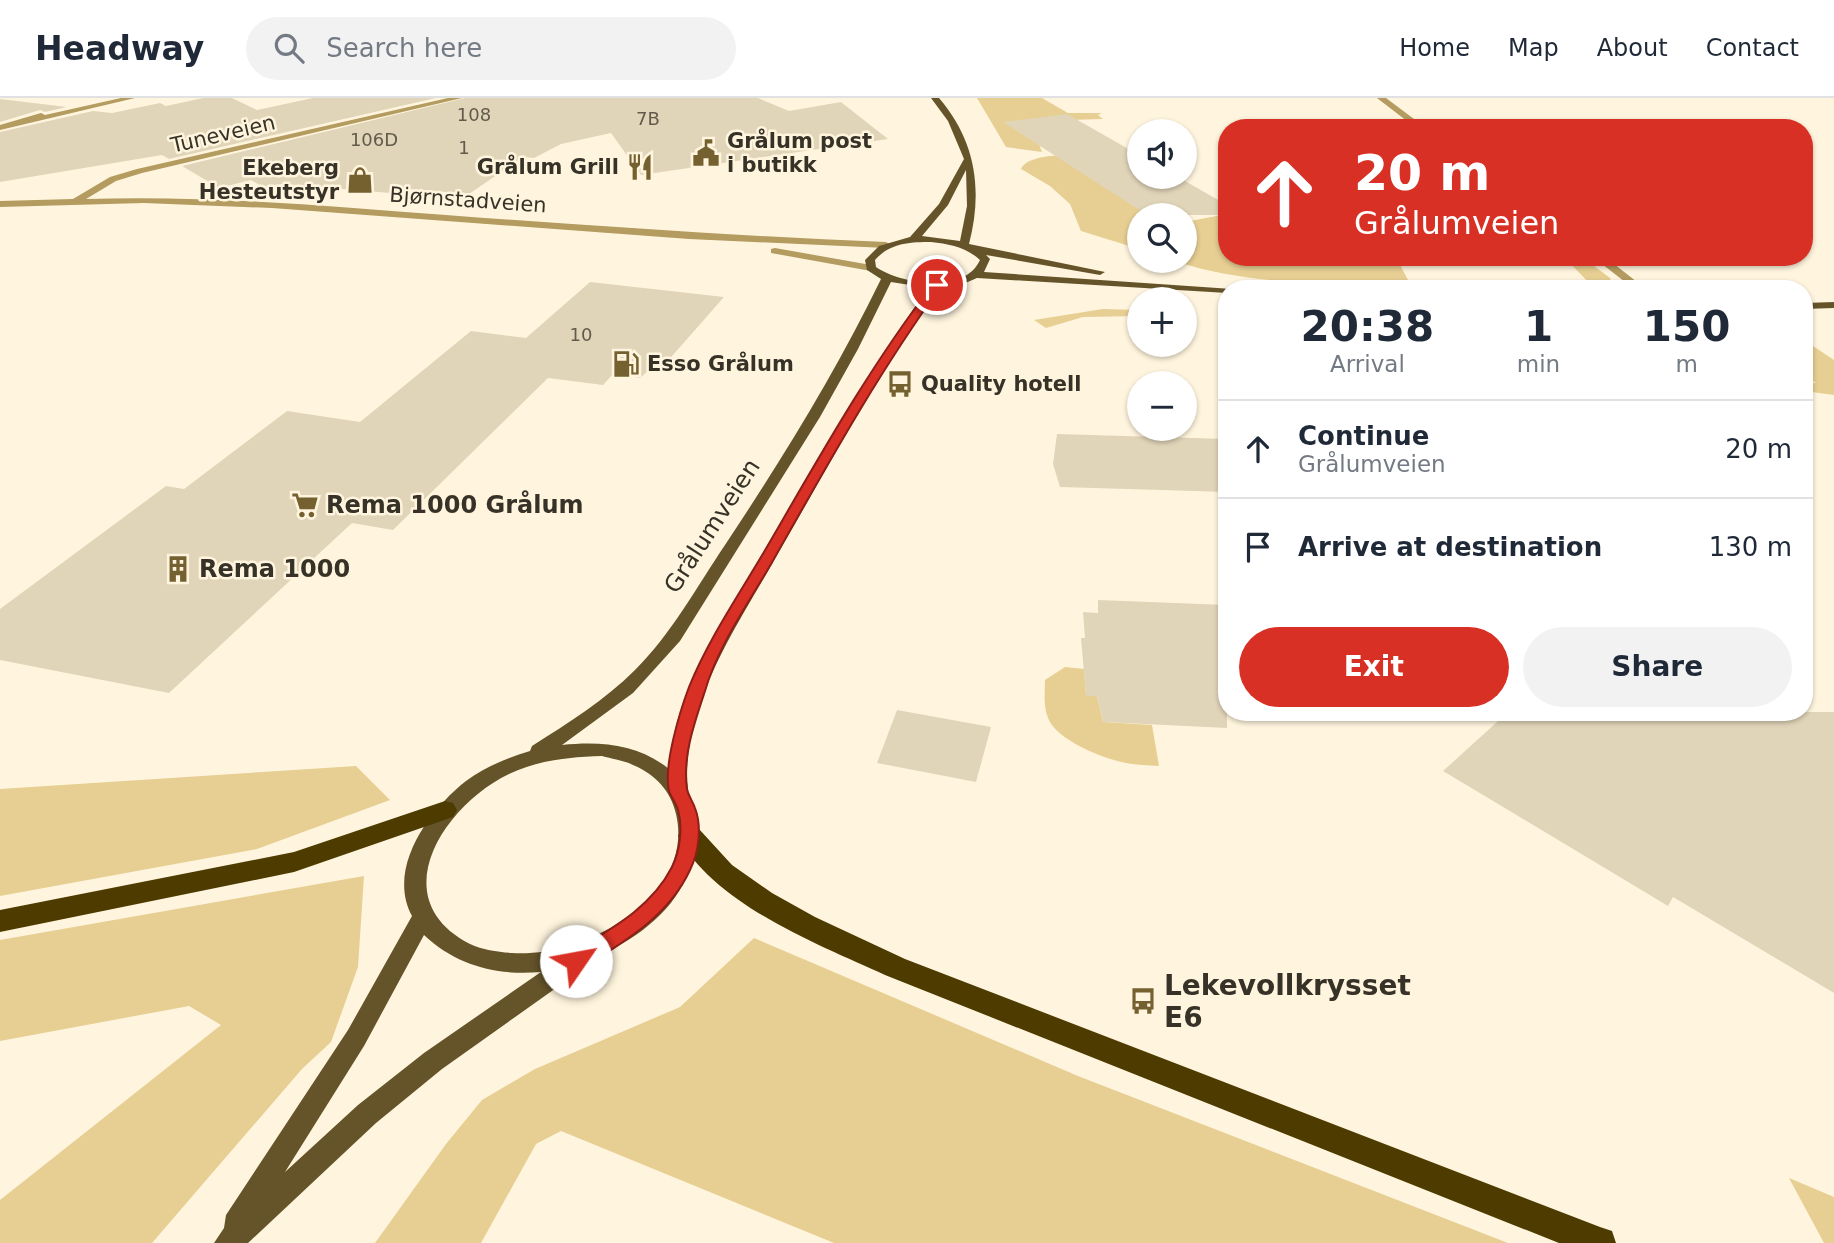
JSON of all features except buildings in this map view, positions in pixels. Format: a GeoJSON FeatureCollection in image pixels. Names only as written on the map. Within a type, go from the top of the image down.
{"type":"FeatureCollection","features":[{"type":"Feature","properties":{"kind":"highway"},"geometry":{"type":"LineString","coordinates":[[0,920],[294,862],[445,810]]}},
{"type":"Feature","properties":{"kind":"highway"},"geometry":{"type":"LineString","coordinates":[[690,836],[720,870],[759,900],[819,933],[895,967],[1600,1243]]}},
{"type":"Feature","properties":{"kind":"main road"},"geometry":{"type":"LineString","coordinates":[[935,98],[959,130],[972,184],[972,207],[964,244]]}},
{"type":"Feature","properties":{"kind":"main road"},"geometry":{"type":"LineString","coordinates":[[914,239],[943,205],[967,160]]}},
{"type":"Feature","properties":{"kind":"main road"},"geometry":{"type":"LineString","coordinates":[[977,250],[985,259],[983,267],[975,275],[959,282],[937,285],[910,284],[887,279],[871,268],[870,260],[875,252],[887,245],[914,239],[932,239],[964,244],[977,250],[1025,261],[1211,289]]}},
{"type":"Feature","properties":{"kind":"main road"},"geometry":{"type":"LineString","coordinates":[[975,275],[1218,289]]}},
{"type":"Feature","properties":{"kind":"main road","name":"Grålumveien"},"geometry":{"type":"LineString","coordinates":[[529,758],[624,690],[652,663],[675,634],[788,460],[860,337],[887,279]]}},
{"type":"Feature","properties":{"kind":"main road"},"geometry":{"type":"LineString","coordinates":[[678,790],[680,745],[686,718],[719,643],[824,459],[908,323],[937,285]]}},
{"type":"Feature","properties":{"kind":"main road"},"geometry":{"type":"LineString","coordinates":[[1813,306],[1834,305]]}},
{"type":"Feature","properties":{"kind":"main road"},"geometry":{"type":"LineString","coordinates":[[226,1243],[367,1114],[433,1061],[596,947],[634,926],[663,898],[682,867],[690,836],[687,811],[678,790],[661,772],[634,757],[602,750],[566,750],[529,758],[498,770],[469,789],[445,810],[426,836],[416,864],[414,891],[423,917],[443,941],[474,957],[499,962],[512,964],[554,961],[596,947]]}},
{"type":"Feature","properties":{"kind":"main road"},"geometry":{"type":"LineString","coordinates":[[226,1243],[321,1096],[423,917]]}},
{"type":"Feature","properties":{"kind":"street"},"geometry":{"type":"LineString","coordinates":[[0,128],[131,98]]}},
{"type":"Feature","properties":{"kind":"street","name":"Tuneveien"},"geometry":{"type":"LineString","coordinates":[[0,204],[76,201],[113,180],[140,171],[458,98]]}},
{"type":"Feature","properties":{"kind":"street"},"geometry":{"type":"LineString","coordinates":[[1381,98],[1410,119]]}},
{"type":"Feature","properties":{"kind":"street"},"geometry":{"type":"LineString","coordinates":[[32,120],[69,102]]}},
{"type":"Feature","properties":{"kind":"street","name":"Bjørnstadveien"},"geometry":{"type":"LineString","coordinates":[[76,201],[272,205],[689,236],[737,236],[808,243],[887,245]]}},
{"type":"Feature","properties":{"kind":"street","name":"Bjørnstadveien"},"geometry":{"type":"LineString","coordinates":[[689,236],[727,246],[801,254],[871,268]]}},
{"type":"Feature","properties":{"kind":"street"},"geometry":{"type":"LineString","coordinates":[[1610,266],[1629,280]]}},
{"type":"Feature","properties":{"kind":"shaded area"},"geometry":{"type":"Polygon","coordinates":[[[977,98],[1042,98],[1068,113],[1102,113],[1098,115],[1103,119],[1071,120],[1035,134],[1042,152],[1006,147],[977,98]]]}},
{"type":"Feature","properties":{"kind":"shaded area"},"geometry":{"type":"Polygon","coordinates":[[[1073,155],[1107,156],[1139,203],[1127,203],[1127,245],[1081,231],[1070,204],[1050,186],[1021,169],[1035,159],[1073,155]]]}},
{"type":"Feature","properties":{"kind":"shaded area"},"geometry":{"type":"Polygon","coordinates":[[[1218,216],[1218,266],[1401,266],[1408,280],[1275,280],[1197,268],[1197,220],[1218,216]]]}},
{"type":"Feature","properties":{"kind":"shaded area"},"geometry":{"type":"Polygon","coordinates":[[[1573,266],[1594,266],[1611,280],[1586,280],[1573,266]]]}},
{"type":"Feature","properties":{"kind":"shaded area"},"geometry":{"type":"Polygon","coordinates":[[[1103,309],[1127,310],[1127,316],[1083,317],[1046,328],[1034,320],[1103,309]]]}},
{"type":"Feature","properties":{"kind":"shaded area"},"geometry":{"type":"Polygon","coordinates":[[[1813,346],[1834,360],[1834,395],[1813,392],[1813,383],[1816,383],[1813,381],[1813,346]]]}},
{"type":"Feature","properties":{"kind":"shaded area"},"geometry":{"type":"Polygon","coordinates":[[[1065,667],[1084,669],[1086,695],[1097,696],[1103,722],[1152,725],[1159,766],[1117,761],[1082,747],[1060,734],[1045,709],[1045,680],[1065,667]]]}},
{"type":"Feature","properties":{"kind":"shaded area"},"geometry":{"type":"Polygon","coordinates":[[[356,766],[390,800],[257,849],[0,896],[0,789],[356,766]]]}},
{"type":"Feature","properties":{"kind":"shaded area"},"geometry":{"type":"Polygon","coordinates":[[[364,876],[358,967],[331,1042],[302,1069],[152,1243],[0,1243],[0,1200],[221,1025],[189,1006],[0,1041],[0,940],[364,876]]]}},
{"type":"Feature","properties":{"kind":"shaded area"},"geometry":{"type":"Polygon","coordinates":[[[754,938],[1078,1076],[1508,1243],[834,1243],[561,1131],[536,1144],[481,1243],[375,1243],[446,1144],[482,1100],[535,1069],[680,1007],[754,938]]]}},
{"type":"Feature","properties":{"kind":"shaded area"},"geometry":{"type":"Polygon","coordinates":[[[1789,1178],[1834,1197],[1834,1243],[1824,1243],[1789,1178]]]}},
{"type":"Feature","properties":{"kind":"place","name":"Grålum post i butikk"},"geometry":{"type":"Point","coordinates":[706,153]}},
{"type":"Feature","properties":{"kind":"place","name":"Grålum Grill"},"geometry":{"type":"Point","coordinates":[640,167]}},
{"type":"Feature","properties":{"kind":"place","name":"Ekeberg Hesteutstyr"},"geometry":{"type":"Point","coordinates":[360,180]}},
{"type":"Feature","properties":{"kind":"place","name":"Esso Grålum"},"geometry":{"type":"Point","coordinates":[626,364]}},
{"type":"Feature","properties":{"kind":"place","name":"Quality hotell"},"geometry":{"type":"Point","coordinates":[900,384]}},
{"type":"Feature","properties":{"kind":"place","name":"Rema 1000 Grålum"},"geometry":{"type":"Point","coordinates":[305,505]}},
{"type":"Feature","properties":{"kind":"place","name":"Rema 1000"},"geometry":{"type":"Point","coordinates":[178,569]}},
{"type":"Feature","properties":{"kind":"place","name":"Lekevollkrysset E6"},"geometry":{"type":"Point","coordinates":[1143,1001]}},
{"type":"Feature","properties":{"kind":"route"},"geometry":{"type":"LineString","coordinates":[[576,961],[634,926],[663,898],[682,867],[690,836],[687,811],[678,790],[680,745],[686,718],[698,687],[719,643],[818,470],[908,323],[937,285]]}}]}
